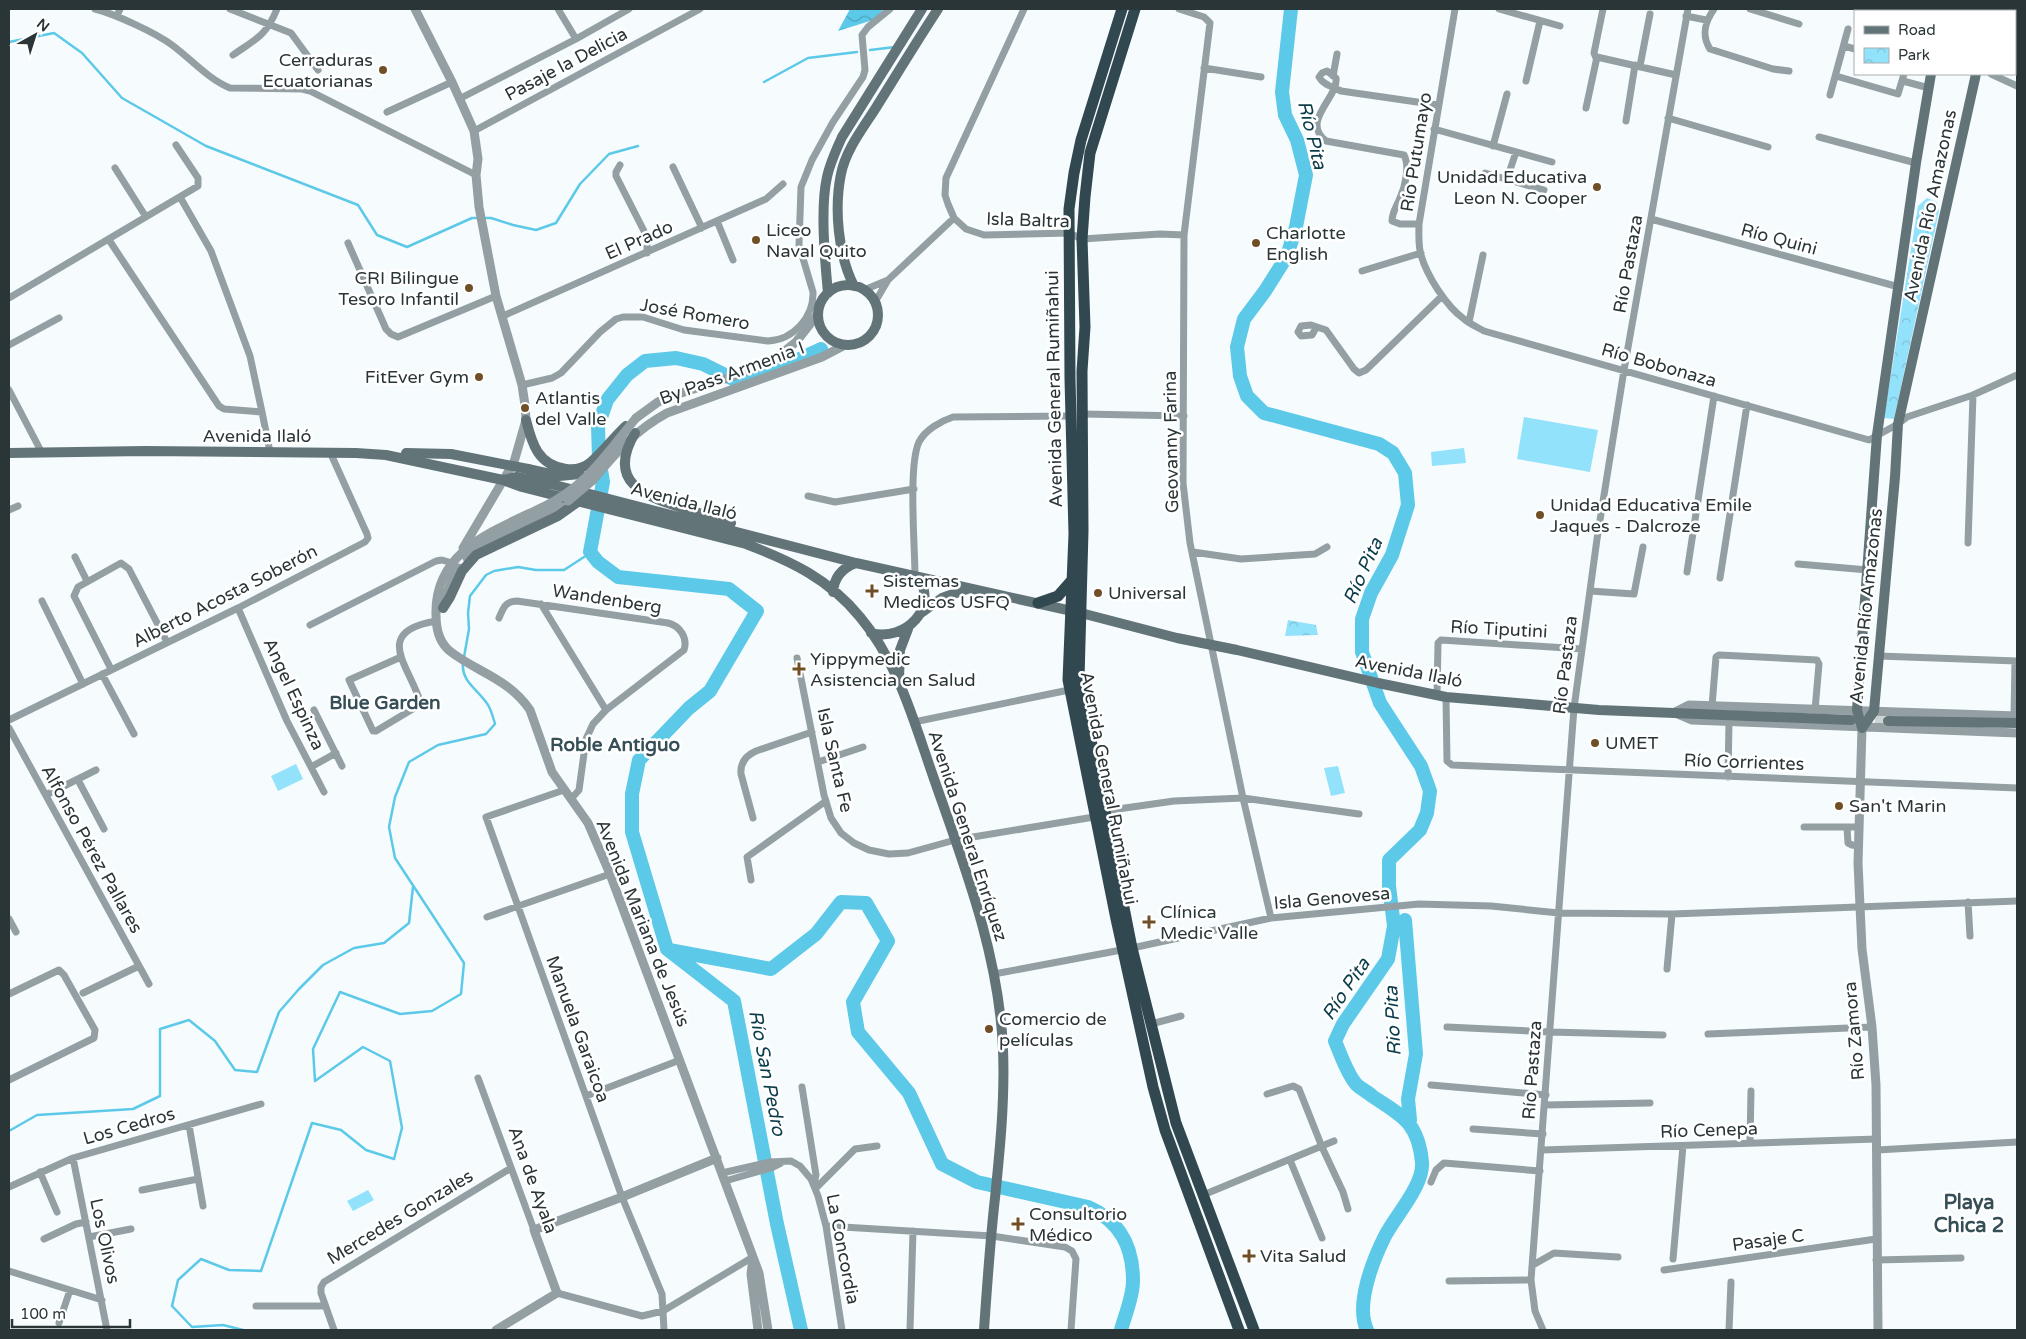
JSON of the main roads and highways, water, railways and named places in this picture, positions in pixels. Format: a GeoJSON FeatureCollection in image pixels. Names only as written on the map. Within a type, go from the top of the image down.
{"type":"FeatureCollection","features":[{"type":"Feature","properties":{"kind":"highway","name":"Avenida General Rumiñahui"},"geometry":{"type":"LineString","coordinates":[[1099,814],[1080,693],[1073,579],[1069,233],[1071,191],[1077,154],[1090,105],[1122,9]]}},
{"type":"Feature","properties":{"kind":"highway","name":"Avenida General Rumiñahui"},"geometry":{"type":"LineString","coordinates":[[1135,9],[1090,153],[1082,239],[1083,414],[1076,612],[1068,680],[1128,948],[1140,1031],[1165,1130],[1239,1330]]}},
{"type":"Feature","properties":{"kind":"highway"},"geometry":{"type":"LineString","coordinates":[[1038,603],[1058,596],[1073,579]]}},
{"type":"Feature","properties":{"kind":"highway","name":"Avenida General Rumiñahui"},"geometry":{"type":"LineString","coordinates":[[1128,948],[1151,1024],[1176,1123],[1254,1330]]}},
{"type":"Feature","properties":{"kind":"main road"},"geometry":{"type":"LineString","coordinates":[[828,293],[825,264],[824,195],[833,157],[842,137],[922,9]]}},
{"type":"Feature","properties":{"kind":"main road"},"geometry":{"type":"LineString","coordinates":[[859,288],[838,287],[828,293],[821,303],[818,314],[823,332],[836,343],[854,345],[870,336],[878,320],[875,302],[859,288],[846,271],[841,253],[839,208],[841,174],[853,144],[938,9]]}},
{"type":"Feature","properties":{"kind":"main road","name":"Avenida Río Amazonas"},"geometry":{"type":"LineString","coordinates":[[1931,75],[1916,163],[1877,435],[1857,710],[1862,728],[1874,711],[1898,424],[1976,75]]}},
{"type":"Feature","properties":{"kind":"main road"},"geometry":{"type":"LineString","coordinates":[[526,420],[534,448],[540,457],[556,467],[569,470],[584,467],[591,462],[614,437],[636,418]]}},
{"type":"Feature","properties":{"kind":"main road"},"geometry":{"type":"LineString","coordinates":[[635,434],[625,456],[628,474],[632,483],[643,493],[665,502],[738,525],[775,543]]}},
{"type":"Feature","properties":{"kind":"main road","name":"Avenida Ilaló"},"geometry":{"type":"LineString","coordinates":[[9,453],[145,451],[330,452],[386,455],[503,480],[522,488],[585,499],[856,563]]}},
{"type":"Feature","properties":{"kind":"main road"},"geometry":{"type":"LineString","coordinates":[[386,455],[406,453],[452,454],[560,476],[578,475],[595,468]]}},
{"type":"Feature","properties":{"kind":"main road"},"geometry":{"type":"LineString","coordinates":[[443,608],[462,571],[476,555],[558,516],[585,499]]}},
{"type":"Feature","properties":{"kind":"main road","name":"Avenida Ilaló"},"geometry":{"type":"LineString","coordinates":[[624,508],[729,539],[778,556],[806,570],[833,592]]}},
{"type":"Feature","properties":{"kind":"main road"},"geometry":{"type":"LineString","coordinates":[[920,614],[924,594],[921,582],[917,577],[856,563],[841,572],[835,581],[833,592],[861,618],[871,633],[890,635],[908,629],[920,614],[942,598],[969,588]]}},
{"type":"Feature","properties":{"kind":"main road","name":"Avenida Ilaló"},"geometry":{"type":"LineString","coordinates":[[917,577],[1038,603],[1177,638],[1212,644],[1359,679],[1441,696],[1574,708],[1851,720]]}},
{"type":"Feature","properties":{"kind":"main road","name":"Avenida General Enríquez"},"geometry":{"type":"LineString","coordinates":[[900,682],[898,662],[900,650],[908,629]]}},
{"type":"Feature","properties":{"kind":"main road","name":"Avenida General Enríquez"},"geometry":{"type":"LineString","coordinates":[[871,633],[900,682],[978,908],[994,974],[1003,1048],[1002,1106],[984,1330]]}},
{"type":"Feature","properties":{"kind":"main road"},"geometry":{"type":"LineString","coordinates":[[1888,721],[2016,718]]}},
{"type":"Feature","properties":{"kind":"water"},"geometry":{"type":"Polygon","coordinates":[[[850,9],[884,9],[873,20],[838,31],[850,9]]]}},
{"type":"Feature","properties":{"kind":"waterway","name":"Río Pita"},"geometry":{"type":"LineString","coordinates":[[1291,9],[1282,92],[1285,115],[1297,140],[1306,175],[1296,227],[1287,256],[1265,291],[1244,319],[1237,347],[1240,376],[1247,396],[1264,413],[1379,444],[1393,453],[1405,473],[1408,505],[1392,555],[1371,593],[1362,619],[1362,652],[1380,703],[1421,766],[1430,791],[1427,813],[1420,830],[1389,860],[1389,886],[1394,926],[1388,959],[1343,1024],[1335,1041],[1347,1070],[1357,1085],[1392,1109],[1407,1122],[1417,1138],[1422,1162],[1419,1180],[1385,1236],[1375,1257],[1364,1296],[1364,1320],[1367,1330]]}},
{"type":"Feature","properties":{"kind":"waterway"},"geometry":{"type":"LineString","coordinates":[[9,42],[54,33],[82,53],[122,98],[206,146],[358,205],[377,235],[407,247],[472,218],[478,218]]}},
{"type":"Feature","properties":{"kind":"waterway"},"geometry":{"type":"LineString","coordinates":[[870,50],[895,47]]}},
{"type":"Feature","properties":{"kind":"waterway"},"geometry":{"type":"LineString","coordinates":[[764,82],[808,58],[857,52]]}},
{"type":"Feature","properties":{"kind":"waterway"},"geometry":{"type":"LineString","coordinates":[[484,218],[491,218],[536,230],[556,223],[580,184],[609,154],[638,146]]}},
{"type":"Feature","properties":{"kind":"waterway","name":"Río San Pedro"},"geometry":{"type":"LineString","coordinates":[[801,1330],[777,1224],[734,1001],[667,949],[632,832],[632,794],[639,760],[689,708],[710,691],[757,611],[729,589],[618,577],[598,562],[590,552],[603,482],[599,458],[598,426],[607,400],[627,375],[645,361],[676,358],[703,364],[735,380],[771,372],[821,349]]}},
{"type":"Feature","properties":{"kind":"waterway"},"geometry":{"type":"LineString","coordinates":[[464,657],[469,629],[470,596],[486,575],[494,571],[518,567],[536,570],[564,570],[584,557]]}},
{"type":"Feature","properties":{"kind":"waterway"},"geometry":{"type":"LineString","coordinates":[[243,1330],[223,1325],[192,1327],[172,1306],[178,1280],[201,1259],[229,1270],[261,1271],[312,1123],[341,1130],[366,1150],[394,1159],[402,1128],[390,1061],[363,1047],[315,1081],[313,1049],[340,992],[400,1014],[432,1011],[461,994],[464,963],[395,858],[389,827],[395,797],[409,762],[438,745],[486,734],[495,724],[488,704],[464,675],[463,663]]}},
{"type":"Feature","properties":{"kind":"waterway"},"geometry":{"type":"LineString","coordinates":[[9,1131],[37,1115],[133,1109],[160,1096],[160,1029],[189,1020],[215,1041],[235,1070],[257,1072],[279,1012],[323,965],[354,948],[384,943],[409,923],[413,887]]}},
{"type":"Feature","properties":{"kind":"waterway"},"geometry":{"type":"LineString","coordinates":[[669,950],[771,969],[816,934],[841,902],[866,903],[888,941],[853,1002],[858,1032],[909,1093],[942,1164],[977,1182],[1088,1207],[1109,1220],[1116,1227],[1127,1246],[1133,1281],[1130,1300],[1121,1330]]}},
{"type":"Feature","properties":{"kind":"waterway","name":"Rio Pita"},"geometry":{"type":"LineString","coordinates":[[1405,920],[1416,1054],[1408,1099],[1410,1120]]}},
{"type":"Feature","properties":{"kind":"tunnel"},"geometry":{"type":"LineString","coordinates":[[1860,720],[1888,721]]}},
{"type":"Feature","properties":{"kind":"place","name":"Cerraduras Ecuatorianas"},"geometry":{"type":"Point","coordinates":[383,70]}},
{"type":"Feature","properties":{"kind":"place","name":"Unidad Educativa Leon N. Cooper"},"geometry":{"type":"Point","coordinates":[1597,187]}},
{"type":"Feature","properties":{"kind":"place","name":"Liceo Naval Quito"},"geometry":{"type":"Point","coordinates":[756,240]}},
{"type":"Feature","properties":{"kind":"place","name":"Charlotte English"},"geometry":{"type":"Point","coordinates":[1256,243]}},
{"type":"Feature","properties":{"kind":"place","name":"CRI Bilingue Tesoro Infantil"},"geometry":{"type":"Point","coordinates":[469,288]}},
{"type":"Feature","properties":{"kind":"place","name":"FitEver Gym"},"geometry":{"type":"Point","coordinates":[479,377]}},
{"type":"Feature","properties":{"kind":"place","name":"Atlantis del Valle"},"geometry":{"type":"Point","coordinates":[525,408]}},
{"type":"Feature","properties":{"kind":"place","name":"Unidad Educativa Emile Jaques - Dalcroze"},"geometry":{"type":"Point","coordinates":[1540,515]}},
{"type":"Feature","properties":{"kind":"place","name":"Sistemas Medicos USFQ"},"geometry":{"type":"Point","coordinates":[872,591]}},
{"type":"Feature","properties":{"kind":"place","name":"Universal"},"geometry":{"type":"Point","coordinates":[1098,593]}},
{"type":"Feature","properties":{"kind":"place","name":"Yippymedic Asistencia en Salud"},"geometry":{"type":"Point","coordinates":[799,669]}},
{"type":"Feature","properties":{"kind":"place","name":"UMET"},"geometry":{"type":"Point","coordinates":[1595,743]}},
{"type":"Feature","properties":{"kind":"place","name":"San't Marin"},"geometry":{"type":"Point","coordinates":[1839,806]}},
{"type":"Feature","properties":{"kind":"place","name":"Clínica Medic Valle"},"geometry":{"type":"Point","coordinates":[1149,922]}},
{"type":"Feature","properties":{"kind":"place","name":"Comercio de películas"},"geometry":{"type":"Point","coordinates":[989,1029]}},
{"type":"Feature","properties":{"kind":"place","name":"Consultorio Médico"},"geometry":{"type":"Point","coordinates":[1018,1224]}},
{"type":"Feature","properties":{"kind":"place","name":"Vita Salud"},"geometry":{"type":"Point","coordinates":[1249,1256]}},
{"type":"Feature","properties":{"kind":"district","name":"Blue Garden"},"geometry":{"type":"Point","coordinates":[385,703]}},
{"type":"Feature","properties":{"kind":"district","name":"Roble Antiguo"},"geometry":{"type":"Point","coordinates":[615,745]}},
{"type":"Feature","properties":{"kind":"district","name":"Playa Chica 2"},"geometry":{"type":"Point","coordinates":[1969,1214]}}]}
